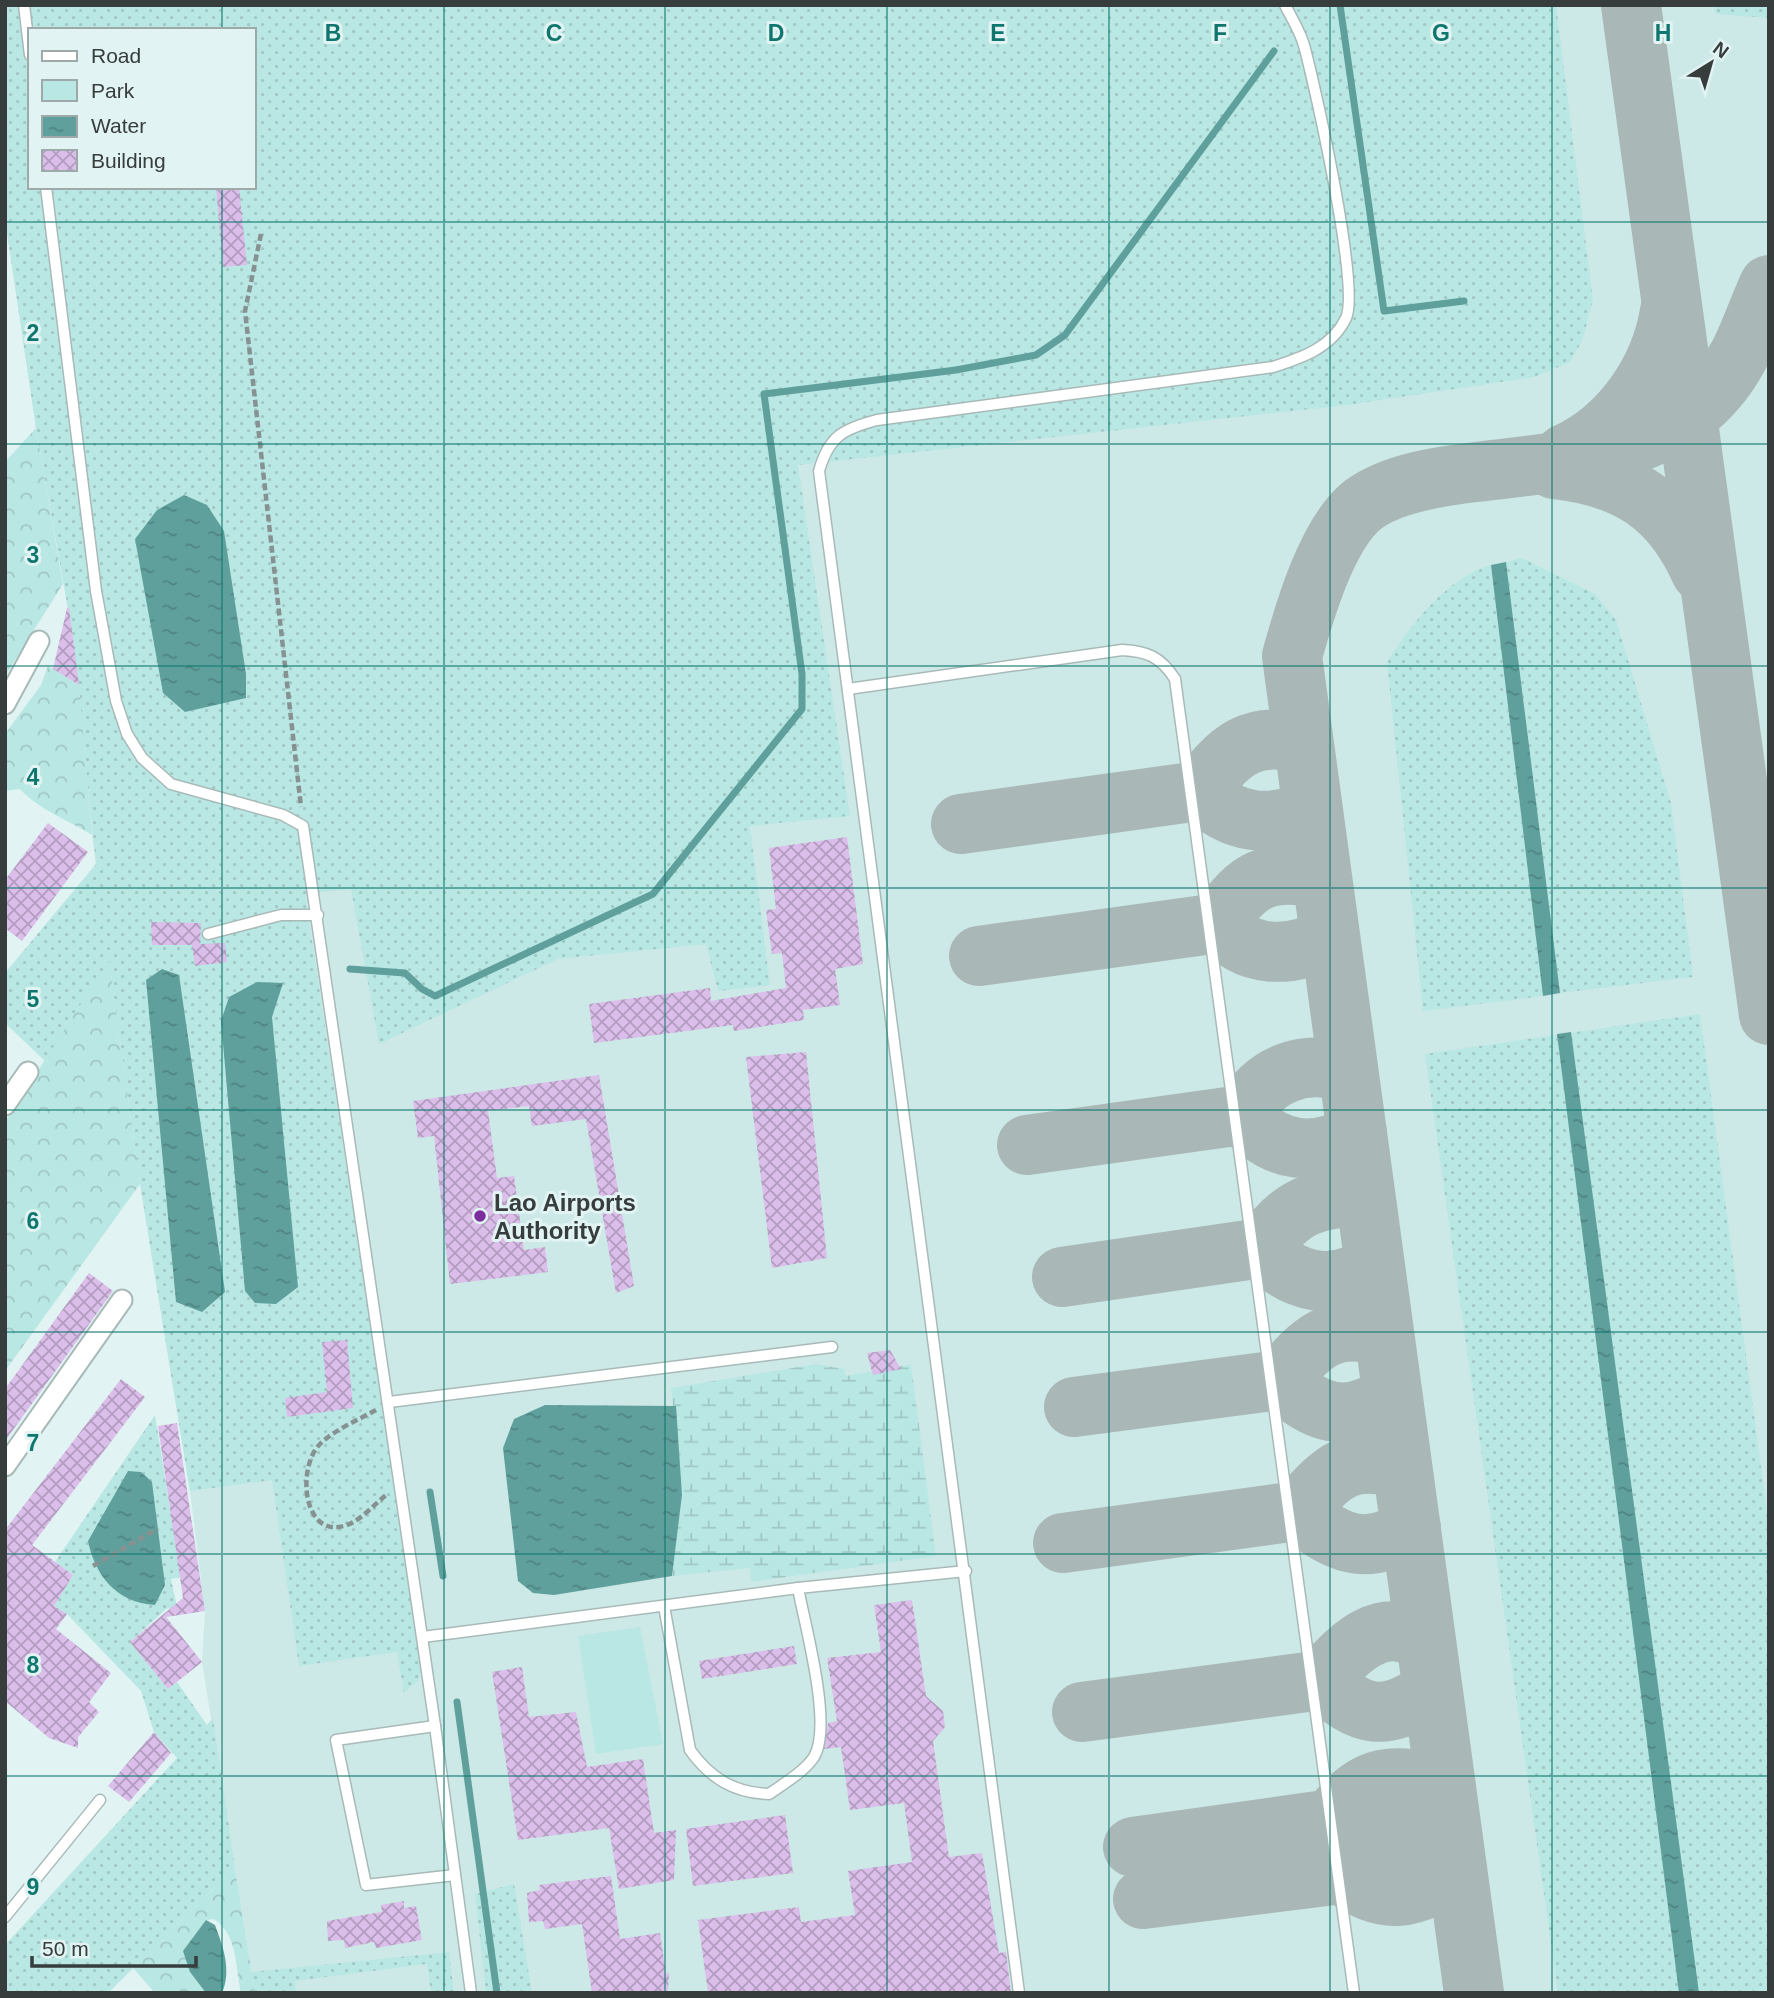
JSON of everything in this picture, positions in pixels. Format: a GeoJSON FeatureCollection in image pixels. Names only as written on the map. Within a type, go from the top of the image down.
{"type":"FeatureCollection","features":[{"type":"Feature","properties":{"kind":"street"},"geometry":{"type":"LineString","coordinates":[[5,704],[39,641]]}},
{"type":"Feature","properties":{"kind":"street"},"geometry":{"type":"LineString","coordinates":[[5,1105],[28,1072]]}},
{"type":"Feature","properties":{"kind":"street"},"geometry":{"type":"LineString","coordinates":[[5,1466],[122,1300]]}},
{"type":"Feature","properties":{"kind":"lane"},"geometry":{"type":"LineString","coordinates":[[24,5],[28,38]]}},
{"type":"Feature","properties":{"kind":"lane"},"geometry":{"type":"LineString","coordinates":[[1019,1993],[819,471],[826,447],[849,428],[877,420],[1273,366],[1308,356],[1329,340],[1346,317],[1349,290],[1344,241],[1305,46],[1285,5]]}},
{"type":"Feature","properties":{"kind":"lane"},"geometry":{"type":"LineString","coordinates":[[46,189],[96,591],[116,701],[127,734],[142,758],[171,784],[274,812],[303,826],[389,1402],[471,1993]]}},
{"type":"Feature","properties":{"kind":"lane"},"geometry":{"type":"LineString","coordinates":[[848,689],[1122,650],[1153,655],[1166,665],[1175,679],[1354,1993]]}},
{"type":"Feature","properties":{"kind":"lane"},"geometry":{"type":"LineString","coordinates":[[208,934],[281,915],[318,915]]}},
{"type":"Feature","properties":{"kind":"lane"},"geometry":{"type":"LineString","coordinates":[[389,1402],[832,1347]]}},
{"type":"Feature","properties":{"kind":"lane"},"geometry":{"type":"LineString","coordinates":[[422,1637],[798,1588],[965,1572]]}},
{"type":"Feature","properties":{"kind":"lane"},"geometry":{"type":"LineString","coordinates":[[664,1606],[690,1751],[702,1766],[723,1784],[739,1791],[769,1794],[813,1759],[821,1741],[821,1711],[798,1588]]}},
{"type":"Feature","properties":{"kind":"lane"},"geometry":{"type":"LineString","coordinates":[[435,1726],[336,1740],[366,1885],[455,1875]]}},
{"type":"Feature","properties":{"kind":"lane"},"geometry":{"type":"LineString","coordinates":[[5,1917],[100,1800]]}},
{"type":"Feature","properties":{"kind":"path"},"geometry":{"type":"LineString","coordinates":[[261,234],[245,311],[303,826]]}},
{"type":"Feature","properties":{"kind":"path"},"geometry":{"type":"LineString","coordinates":[[389,1402],[320,1444],[307,1462],[305,1486],[312,1511],[320,1522],[332,1527],[349,1525],[400,1485]]}},
{"type":"Feature","properties":{"kind":"path"},"geometry":{"type":"LineString","coordinates":[[93,1566],[157,1529]]}},
{"type":"Feature","properties":{"kind":"shaded area"},"geometry":{"type":"Polygon","coordinates":[[[5,5],[1769,5],[1769,1993],[255,1993],[202,1662],[205,1611],[190,1491],[140,1184],[92,835],[72,631],[36,428],[5,219],[5,5]]]}},
{"type":"Feature","properties":{"kind":"green space"},"geometry":{"type":"Polygon","coordinates":[[[5,5],[1556,5],[1593,300],[1582,341],[1570,362],[1534,377],[1348,405],[798,465],[850,816],[750,826],[770,985],[718,991],[706,944],[558,959],[379,1044],[351,889],[305,894],[422,1666],[419,1680],[404,1693],[397,1652],[299,1666],[272,1480],[190,1491],[140,1184],[109,961],[45,1061],[5,1023],[5,973],[96,864],[72,631],[36,428],[5,219],[5,5]]]}},
{"type":"Feature","properties":{"kind":"green space"},"geometry":{"type":"Polygon","coordinates":[[[1714,5],[1769,5],[1769,18],[1715,14],[1714,5]]]}},
{"type":"Feature","properties":{"kind":"green space"},"geometry":{"type":"Polygon","coordinates":[[[36,428],[63,584],[5,676],[5,462],[36,428]]]}},
{"type":"Feature","properties":{"kind":"green space"},"geometry":{"type":"Polygon","coordinates":[[[1522,558],[1595,594],[1616,620],[1671,803],[1693,977],[1560,993],[1506,562],[1522,558]]]}},
{"type":"Feature","properties":{"kind":"green space"},"geometry":{"type":"Polygon","coordinates":[[[1491,565],[1543,996],[1423,1011],[1387,662],[1419,618],[1445,591],[1475,571],[1491,565]]]}},
{"type":"Feature","properties":{"kind":"green space"},"geometry":{"type":"Polygon","coordinates":[[[48,666],[79,685],[92,835],[44,808],[20,789],[5,791],[5,734],[41,685],[48,666]]]}},
{"type":"Feature","properties":{"kind":"green space"},"geometry":{"type":"Polygon","coordinates":[[[109,960],[140,1184],[5,1371],[5,1122],[109,960]]]}},
{"type":"Feature","properties":{"kind":"green space"},"geometry":{"type":"Polygon","coordinates":[[[1700,1014],[1769,1526],[1769,1993],[1558,1993],[1425,1054],[1700,1014]]]}},
{"type":"Feature","properties":{"kind":"green space"},"geometry":{"type":"Polygon","coordinates":[[[816,1364],[844,1369],[846,1376],[911,1364],[936,1556],[751,1582],[750,1568],[672,1576],[682,1495],[671,1388],[816,1364]]]}},
{"type":"Feature","properties":{"kind":"green space"},"geometry":{"type":"Polygon","coordinates":[[[155,1415],[181,1577],[171,1579],[177,1607],[166,1609],[130,1642],[168,1689],[177,1682],[207,1725],[213,1718],[235,1868],[108,1993],[5,1993],[5,1945],[177,1758],[154,1732],[141,1691],[67,1614],[54,1606],[73,1575],[55,1562],[155,1415]]]}},
{"type":"Feature","properties":{"kind":"green space"},"geometry":{"type":"Polygon","coordinates":[[[640,1627],[663,1744],[596,1754],[578,1636],[640,1627]]]}},
{"type":"Feature","properties":{"kind":"green space"},"geometry":{"type":"Polygon","coordinates":[[[235,1868],[255,1993],[241,1993],[232,1942],[214,1919],[206,1920],[190,1972],[206,1993],[155,1993],[133,1968],[235,1868]]]}},
{"type":"Feature","properties":{"kind":"green space"},"geometry":{"type":"Polygon","coordinates":[[[514,1884],[532,1993],[486,1993],[475,1894],[514,1884]]]}},
{"type":"Feature","properties":{"kind":"green space"},"geometry":{"type":"Polygon","coordinates":[[[449,1952],[454,1993],[431,1993],[427,1964],[295,1981],[296,1993],[255,1993],[251,1972],[449,1952]]]}},
{"type":"Feature","properties":{"kind":"water"},"geometry":{"type":"Polygon","coordinates":[[[184,495],[207,505],[224,531],[246,674],[246,698],[185,712],[163,693],[135,539],[157,510],[184,495]]]}},
{"type":"Feature","properties":{"kind":"water"},"geometry":{"type":"Polygon","coordinates":[[[1506,562],[1560,993],[1543,996],[1491,565],[1506,562]]]}},
{"type":"Feature","properties":{"kind":"water"},"geometry":{"type":"Polygon","coordinates":[[[162,969],[179,975],[225,1292],[202,1312],[176,1302],[146,980],[162,969]]]}},
{"type":"Feature","properties":{"kind":"water"},"geometry":{"type":"Polygon","coordinates":[[[257,982],[283,983],[272,1017],[298,1287],[276,1304],[255,1303],[245,1291],[221,1021],[229,997],[257,982]]]}},
{"type":"Feature","properties":{"kind":"water"},"geometry":{"type":"Polygon","coordinates":[[[1571,1032],[1699,1993],[1679,1993],[1557,1034],[1571,1032]]]}},
{"type":"Feature","properties":{"kind":"water"},"geometry":{"type":"Polygon","coordinates":[[[545,1405],[676,1406],[682,1495],[672,1576],[554,1595],[533,1593],[518,1581],[503,1448],[514,1419],[545,1405]]]}},
{"type":"Feature","properties":{"kind":"water"},"geometry":{"type":"Polygon","coordinates":[[[128,1471],[141,1472],[152,1482],[165,1585],[155,1605],[129,1599],[110,1585],[96,1565],[88,1541],[128,1471]]]}},
{"type":"Feature","properties":{"kind":"water"},"geometry":{"type":"Polygon","coordinates":[[[206,1920],[215,1925],[225,1959],[226,1976],[222,1993],[206,1993],[190,1972],[183,1951],[206,1920]]]}},
{"type":"Feature","properties":{"kind":"building"},"geometry":{"type":"Polygon","coordinates":[[[216,189],[239,189],[247,265],[223,267],[216,189]]]}},
{"type":"Feature","properties":{"kind":"building"},"geometry":{"type":"Polygon","coordinates":[[[69,608],[79,685],[53,669],[69,608]]]}},
{"type":"Feature","properties":{"kind":"building"},"geometry":{"type":"Polygon","coordinates":[[[48,823],[88,852],[22,941],[5,928],[5,880],[48,823]]]}},
{"type":"Feature","properties":{"kind":"building"},"geometry":{"type":"Polygon","coordinates":[[[847,837],[863,964],[835,969],[840,1005],[803,1010],[804,1020],[734,1031],[733,1025],[594,1043],[589,1004],[710,988],[711,1001],[786,988],[782,953],[772,954],[766,910],[776,909],[769,848],[847,837]]]}},
{"type":"Feature","properties":{"kind":"building"},"geometry":{"type":"Polygon","coordinates":[[[151,922],[201,923],[200,944],[225,943],[227,962],[195,966],[192,945],[152,945],[151,922]]]}},
{"type":"Feature","properties":{"kind":"building"},"geometry":{"type":"Polygon","coordinates":[[[806,1052],[827,1258],[772,1268],[746,1057],[806,1052]]]}},
{"type":"Feature","properties":{"kind":"building"},"geometry":{"type":"Polygon","coordinates":[[[599,1075],[634,1286],[616,1293],[586,1119],[532,1126],[529,1106],[488,1111],[497,1178],[514,1176],[524,1250],[545,1247],[548,1272],[450,1284],[434,1136],[418,1138],[413,1101],[599,1075]]]}},
{"type":"Feature","properties":{"kind":"building"},"geometry":{"type":"Polygon","coordinates":[[[89,1273],[113,1291],[5,1441],[5,1389],[89,1273]]]}},
{"type":"Feature","properties":{"kind":"building"},"geometry":{"type":"Polygon","coordinates":[[[347,1340],[353,1408],[287,1417],[285,1398],[327,1392],[322,1342],[347,1340]]]}},
{"type":"Feature","properties":{"kind":"building"},"geometry":{"type":"Polygon","coordinates":[[[890,1350],[901,1369],[873,1375],[867,1353],[890,1350]]]}},
{"type":"Feature","properties":{"kind":"building"},"geometry":{"type":"Polygon","coordinates":[[[121,1379],[145,1397],[32,1545],[73,1575],[54,1606],[67,1614],[56,1629],[111,1673],[89,1702],[99,1712],[78,1737],[78,1748],[49,1738],[5,1701],[5,1530],[121,1379]]]}},
{"type":"Feature","properties":{"kind":"building"},"geometry":{"type":"Polygon","coordinates":[[[177,1423],[205,1611],[166,1617],[202,1662],[168,1689],[130,1642],[183,1598],[158,1426],[177,1423]]]}},
{"type":"Feature","properties":{"kind":"building"},"geometry":{"type":"Polygon","coordinates":[[[912,1600],[926,1696],[943,1711],[945,1727],[933,1741],[949,1857],[982,1853],[999,1953],[1006,1952],[1011,1993],[708,1993],[698,1920],[799,1907],[801,1922],[855,1915],[848,1871],[912,1862],[904,1803],[850,1810],[841,1747],[824,1749],[828,1723],[837,1721],[827,1658],[881,1652],[874,1605],[912,1600]]]}},
{"type":"Feature","properties":{"kind":"building"},"geometry":{"type":"Polygon","coordinates":[[[794,1646],[797,1664],[702,1679],[699,1661],[794,1646]]]}},
{"type":"Feature","properties":{"kind":"building"},"geometry":{"type":"Polygon","coordinates":[[[522,1667],[529,1717],[576,1712],[587,1767],[643,1759],[654,1833],[676,1830],[674,1880],[619,1889],[609,1828],[518,1840],[492,1672],[522,1667]]]}},
{"type":"Feature","properties":{"kind":"building"},"geometry":{"type":"Polygon","coordinates":[[[154,1732],[171,1753],[129,1802],[108,1786],[154,1732]]]}},
{"type":"Feature","properties":{"kind":"building"},"geometry":{"type":"Polygon","coordinates":[[[785,1815],[793,1873],[693,1886],[686,1829],[785,1815]]]}},
{"type":"Feature","properties":{"kind":"building"},"geometry":{"type":"Polygon","coordinates":[[[611,1876],[620,1939],[660,1933],[666,1974],[669,1973],[668,1991],[592,1993],[582,1924],[545,1929],[543,1921],[529,1922],[527,1893],[540,1890],[539,1885],[611,1876]]]}},
{"type":"Feature","properties":{"kind":"building"},"geometry":{"type":"Polygon","coordinates":[[[404,1901],[404,1908],[416,1906],[422,1940],[376,1948],[374,1942],[345,1948],[344,1940],[328,1941],[327,1921],[382,1912],[381,1905],[404,1901]]]}},
{"type":"Feature","properties":{"kind":"waterway"},"geometry":{"type":"LineString","coordinates":[[1340,5],[1384,311],[1464,301]]}},
{"type":"Feature","properties":{"kind":"waterway"},"geometry":{"type":"LineString","coordinates":[[350,969],[405,973],[422,989],[435,996],[653,894],[802,709],[802,674],[764,394],[956,370],[1036,355],[1065,335],[1274,51]]}},
{"type":"Feature","properties":{"kind":"waterway"},"geometry":{"type":"LineString","coordinates":[[430,1492],[443,1576]]}},
{"type":"Feature","properties":{"kind":"waterway"},"geometry":{"type":"LineString","coordinates":[[457,1702],[497,1993]]}},
{"type":"Feature","properties":{"kind":"taxiway"},"geometry":{"type":"LineString","coordinates":[[1631,5],[1769,1015]]}},
{"type":"Feature","properties":{"kind":"taxiway"},"geometry":{"type":"LineString","coordinates":[[1474,1993],[1292,656],[1310,596],[1328,553],[1351,517],[1364,504],[1389,491],[1418,482],[1589,456],[1626,446],[1660,432],[1691,413],[1718,387],[1740,353],[1769,285]]}},
{"type":"Feature","properties":{"kind":"taxiway"},"geometry":{"type":"LineString","coordinates":[[1565,454],[1604,429],[1635,395],[1658,355],[1670,311]]}},
{"type":"Feature","properties":{"kind":"taxiway"},"geometry":{"type":"LineString","coordinates":[[1554,469],[1604,479],[1644,498],[1676,529],[1701,572]]}},
{"type":"Feature","properties":{"kind":"taxiway"},"geometry":{"type":"LineString","coordinates":[[1199,791],[1220,765],[1243,747],[1270,740],[1285,740],[1303,745]]}},
{"type":"Feature","properties":{"kind":"taxiway"},"geometry":{"type":"LineString","coordinates":[[961,824],[1199,791],[1225,811],[1252,820],[1281,819],[1311,809]]}},
{"type":"Feature","properties":{"kind":"taxiway"},"geometry":{"type":"LineString","coordinates":[[1219,923],[1239,896],[1260,880],[1287,875],[1320,879]]}},
{"type":"Feature","properties":{"kind":"taxiway"},"geometry":{"type":"LineString","coordinates":[[979,956],[1219,923],[1242,943],[1270,952],[1299,949],[1328,938]]}},
{"type":"Feature","properties":{"kind":"taxiway"},"geometry":{"type":"LineString","coordinates":[[1242,1115],[1261,1089],[1287,1073],[1317,1067],[1348,1074]]}},
{"type":"Feature","properties":{"kind":"taxiway"},"geometry":{"type":"LineString","coordinates":[[1027,1145],[1242,1115],[1268,1137],[1296,1148],[1326,1146],[1357,1133]]}},
{"type":"Feature","properties":{"kind":"taxiway"},"geometry":{"type":"LineString","coordinates":[[1262,1248],[1283,1222],[1306,1206],[1332,1199],[1365,1195]]}},
{"type":"Feature","properties":{"kind":"taxiway"},"geometry":{"type":"LineString","coordinates":[[1062,1277],[1262,1248],[1287,1270],[1315,1280],[1345,1278],[1374,1263]]}},
{"type":"Feature","properties":{"kind":"taxiway"},"geometry":{"type":"LineString","coordinates":[[1383,1337],[1350,1331],[1324,1338],[1302,1355],[1280,1380],[1306,1401],[1332,1412],[1360,1410],[1390,1395]]}},
{"type":"Feature","properties":{"kind":"taxiway"},"geometry":{"type":"LineString","coordinates":[[1074,1407],[1280,1380]]}},
{"type":"Feature","properties":{"kind":"taxiway"},"geometry":{"type":"LineString","coordinates":[[1297,1511],[1321,1485],[1342,1469],[1367,1464],[1402,1469]]}},
{"type":"Feature","properties":{"kind":"taxiway"},"geometry":{"type":"LineString","coordinates":[[1063,1543],[1297,1511],[1325,1531],[1351,1543],[1380,1542],[1411,1528]]}},
{"type":"Feature","properties":{"kind":"taxiway"},"geometry":{"type":"LineString","coordinates":[[1322,1680],[1343,1656],[1368,1638],[1382,1633],[1396,1631],[1411,1635],[1426,1644]]}},
{"type":"Feature","properties":{"kind":"taxiway"},"geometry":{"type":"LineString","coordinates":[[1082,1712],[1322,1680],[1349,1703],[1374,1712],[1401,1707],[1432,1690]]}},
{"type":"Feature","properties":{"kind":"taxiway"},"geometry":{"type":"LineString","coordinates":[[1332,1819],[1356,1792],[1382,1780],[1412,1779],[1446,1788]]}},
{"type":"Feature","properties":{"kind":"taxiway"},"geometry":{"type":"LineString","coordinates":[[1133,1847],[1332,1819],[1370,1836],[1410,1836],[1437,1825],[1449,1812]]}},
{"type":"Feature","properties":{"kind":"taxiway"},"geometry":{"type":"LineString","coordinates":[[1143,1899],[1342,1874],[1372,1892],[1400,1896],[1427,1888],[1457,1871]]}},
{"type":"Feature","properties":{"kind":"place","name":"Lao Airports Authority"},"geometry":{"type":"Point","coordinates":[480,1216]}}]}
